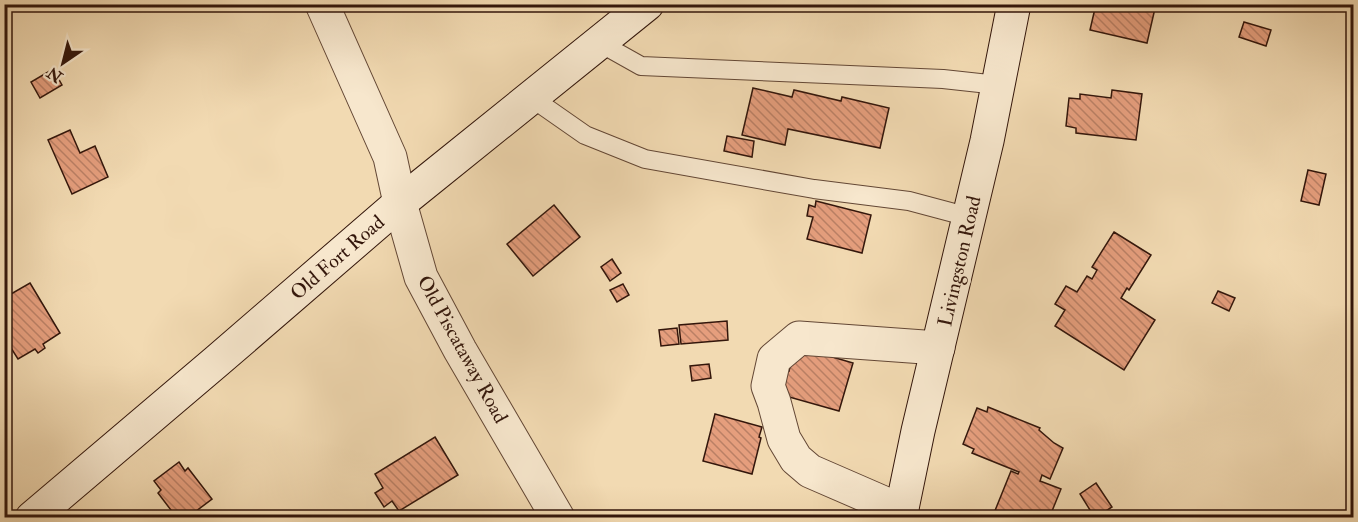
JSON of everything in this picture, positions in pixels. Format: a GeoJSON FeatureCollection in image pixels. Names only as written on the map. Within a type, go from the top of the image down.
{"type":"FeatureCollection","features":[{"type":"Feature","properties":{"kind":"main road","name":"Old Piscataway Road"},"geometry":{"type":"LineString","coordinates":[[322,4],[390,157],[421,277],[460,350],[558,518]]}},
{"type":"Feature","properties":{"kind":"main road","name":"Old Fort Road"},"geometry":{"type":"LineString","coordinates":[[32,518],[400,202],[647,4]]}},
{"type":"Feature","properties":{"kind":"main road","name":"Livingston Road"},"geometry":{"type":"LineString","coordinates":[[901,514],[987,141],[1014,4]]}},
{"type":"Feature","properties":{"kind":"main road"},"geometry":{"type":"LineString","coordinates":[[901,514],[810,471],[796,459],[784,439],[768,386],[774,359],[799,338],[938,348]]}},
{"type":"Feature","properties":{"kind":"lane"},"geometry":{"type":"LineString","coordinates":[[600,43],[641,66],[943,79],[998,85]]}},
{"type":"Feature","properties":{"kind":"lane"},"geometry":{"type":"LineString","coordinates":[[532,98],[585,135],[645,159],[814,189],[909,201],[969,217]]}},
{"type":"Feature","properties":{"kind":"building"},"geometry":{"type":"Polygon","coordinates":[[[1096,4],[1156,4],[1147,43],[1090,30],[1096,4]]]}},
{"type":"Feature","properties":{"kind":"building"},"geometry":{"type":"Polygon","coordinates":[[[1244,22],[1271,30],[1266,46],[1239,37],[1244,22]]]}},
{"type":"Feature","properties":{"kind":"building"},"geometry":{"type":"Polygon","coordinates":[[[53,69],[62,85],[40,98],[31,82],[53,69]]]}},
{"type":"Feature","properties":{"kind":"building"},"geometry":{"type":"Polygon","coordinates":[[[753,88],[792,97],[794,90],[841,101],[842,97],[889,108],[880,148],[788,129],[785,145],[742,135],[753,88]]]}},
{"type":"Feature","properties":{"kind":"building"},"geometry":{"type":"Polygon","coordinates":[[[1112,90],[1142,94],[1136,140],[1076,133],[1076,128],[1066,126],[1069,98],[1080,99],[1080,94],[1111,98],[1112,90]]]}},
{"type":"Feature","properties":{"kind":"building"},"geometry":{"type":"Polygon","coordinates":[[[70,130],[80,153],[95,146],[108,177],[72,194],[48,140],[70,130]]]}},
{"type":"Feature","properties":{"kind":"building"},"geometry":{"type":"Polygon","coordinates":[[[727,136],[754,141],[752,157],[724,151],[727,136]]]}},
{"type":"Feature","properties":{"kind":"building"},"geometry":{"type":"Polygon","coordinates":[[[1308,170],[1326,174],[1319,205],[1301,201],[1308,170]]]}},
{"type":"Feature","properties":{"kind":"building"},"geometry":{"type":"Polygon","coordinates":[[[816,201],[871,215],[862,253],[807,239],[813,217],[807,216],[809,205],[815,207],[816,201]]]}},
{"type":"Feature","properties":{"kind":"building"},"geometry":{"type":"Polygon","coordinates":[[[554,205],[580,237],[533,276],[507,244],[554,205]]]}},
{"type":"Feature","properties":{"kind":"building"},"geometry":{"type":"Polygon","coordinates":[[[1114,232],[1151,255],[1129,290],[1127,288],[1121,298],[1155,320],[1124,370],[1055,326],[1065,310],[1055,304],[1066,286],[1077,292],[1087,276],[1092,279],[1097,270],[1092,267],[1114,232]]]}},
{"type":"Feature","properties":{"kind":"building"},"geometry":{"type":"Polygon","coordinates":[[[612,259],[621,273],[610,281],[601,267],[612,259]]]}},
{"type":"Feature","properties":{"kind":"building"},"geometry":{"type":"Polygon","coordinates":[[[30,283],[60,333],[43,344],[45,348],[38,353],[35,349],[18,359],[4,337],[4,298],[30,283]]]}},
{"type":"Feature","properties":{"kind":"building"},"geometry":{"type":"Polygon","coordinates":[[[623,284],[629,295],[617,302],[610,290],[623,284]]]}},
{"type":"Feature","properties":{"kind":"building"},"geometry":{"type":"Polygon","coordinates":[[[1218,291],[1235,298],[1229,311],[1212,303],[1218,291]]]}},
{"type":"Feature","properties":{"kind":"building"},"geometry":{"type":"Polygon","coordinates":[[[727,321],[728,340],[681,344],[679,325],[727,321]]]}},
{"type":"Feature","properties":{"kind":"building"},"geometry":{"type":"Polygon","coordinates":[[[677,328],[679,344],[661,346],[659,330],[677,328]]]}},
{"type":"Feature","properties":{"kind":"building"},"geometry":{"type":"Polygon","coordinates":[[[805,349],[853,363],[839,411],[782,395],[781,369],[789,371],[792,359],[805,349]]]}},
{"type":"Feature","properties":{"kind":"building"},"geometry":{"type":"Polygon","coordinates":[[[709,364],[711,378],[692,381],[690,366],[709,364]]]}},
{"type":"Feature","properties":{"kind":"building"},"geometry":{"type":"Polygon","coordinates":[[[988,407],[1040,428],[1039,430],[1063,448],[1050,479],[1042,475],[1040,481],[1061,489],[1050,516],[1054,518],[992,518],[1011,471],[1018,474],[1019,472],[972,453],[974,449],[963,444],[977,408],[987,412],[988,407]]]}},
{"type":"Feature","properties":{"kind":"building"},"geometry":{"type":"Polygon","coordinates":[[[715,414],[762,427],[752,474],[703,461],[715,414]]]}},
{"type":"Feature","properties":{"kind":"building"},"geometry":{"type":"Polygon","coordinates":[[[435,437],[458,475],[399,511],[392,501],[384,507],[375,493],[383,488],[375,474],[435,437]]]}},
{"type":"Feature","properties":{"kind":"building"},"geometry":{"type":"Polygon","coordinates":[[[179,462],[185,471],[188,468],[212,499],[187,518],[177,518],[158,493],[161,490],[154,481],[179,462]]]}},
{"type":"Feature","properties":{"kind":"building"},"geometry":{"type":"Polygon","coordinates":[[[1096,483],[1112,507],[1095,518],[1080,494],[1096,483]]]}}]}
